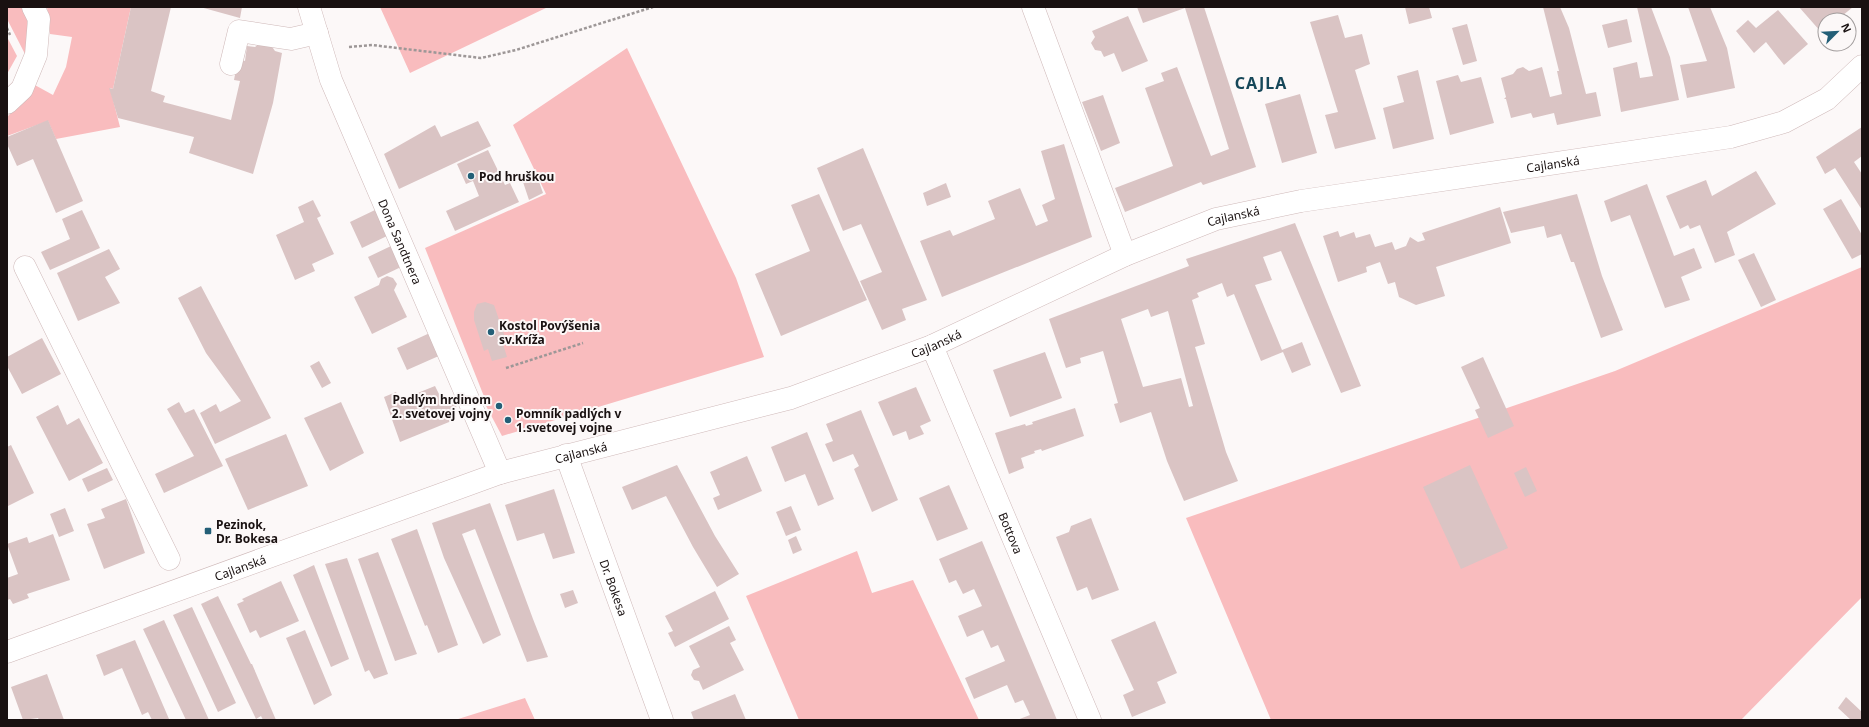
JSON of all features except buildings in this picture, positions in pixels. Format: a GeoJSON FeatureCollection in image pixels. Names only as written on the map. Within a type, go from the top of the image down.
{"type":"FeatureCollection","features":[{"type":"Feature","properties":{"kind":"street"},"geometry":{"type":"LineString","coordinates":[[7,103],[22,88],[36,55],[39,19],[33,7]]}},
{"type":"Feature","properties":{"kind":"street","name":"Dona Sandtnera"},"geometry":{"type":"LineString","coordinates":[[309,7],[331,80],[500,473]]}},
{"type":"Feature","properties":{"kind":"street"},"geometry":{"type":"LineString","coordinates":[[1033,7],[1125,255]]}},
{"type":"Feature","properties":{"kind":"street"},"geometry":{"type":"LineString","coordinates":[[231,64],[239,31],[291,40],[318,38]]}},
{"type":"Feature","properties":{"kind":"street","name":"Cajlanská"},"geometry":{"type":"LineString","coordinates":[[7,652],[500,473],[791,398],[932,346],[1125,255],[1216,219],[1302,201],[1730,137],[1790,119],[1827,99],[1862,66]]}},
{"type":"Feature","properties":{"kind":"street"},"geometry":{"type":"LineString","coordinates":[[25,267],[170,559]]}},
{"type":"Feature","properties":{"kind":"street","name":"Bottova"},"geometry":{"type":"LineString","coordinates":[[932,346],[1090,720]]}},
{"type":"Feature","properties":{"kind":"street","name":"Dr. Bokesa"},"geometry":{"type":"LineString","coordinates":[[566,455],[662,720]]}},
{"type":"Feature","properties":{"kind":"path"},"geometry":{"type":"LineString","coordinates":[[318,38],[481,58],[516,50],[653,7]]}},
{"type":"Feature","properties":{"kind":"path"},"geometry":{"type":"LineString","coordinates":[[506,368],[583,343]]}},
{"type":"Feature","properties":{"kind":"shaded area"},"geometry":{"type":"Polygon","coordinates":[[[7,7],[25,7],[29,41],[25,54],[7,19],[7,7]]]}},
{"type":"Feature","properties":{"kind":"shaded area"},"geometry":{"type":"Polygon","coordinates":[[[47,7],[131,7],[113,89],[110,88],[120,127],[56,139],[48,121],[7,136],[7,117],[22,102],[33,84],[53,95],[66,67],[72,37],[50,34],[47,7]]]}},
{"type":"Feature","properties":{"kind":"shaded area"},"geometry":{"type":"Polygon","coordinates":[[[380,7],[548,7],[410,73],[380,7]]]}},
{"type":"Feature","properties":{"kind":"shaded area"},"geometry":{"type":"Polygon","coordinates":[[[7,37],[17,56],[7,74],[7,37]]]}},
{"type":"Feature","properties":{"kind":"shaded area"},"geometry":{"type":"Polygon","coordinates":[[[627,48],[736,278],[764,357],[502,436],[485,404],[487,404],[425,248],[546,194],[513,125],[627,48]]]}},
{"type":"Feature","properties":{"kind":"shaded area"},"geometry":{"type":"Polygon","coordinates":[[[1862,267],[1862,597],[1741,720],[1271,720],[1186,518],[1615,371],[1862,267]]]}},
{"type":"Feature","properties":{"kind":"shaded area"},"geometry":{"type":"Polygon","coordinates":[[[857,551],[872,593],[913,580],[979,720],[799,720],[746,596],[857,551]]]}},
{"type":"Feature","properties":{"kind":"shaded area"},"geometry":{"type":"Polygon","coordinates":[[[525,698],[535,720],[455,720],[525,698]]]}},
{"type":"Feature","properties":{"kind":"place","name":"Pod hruškou"},"geometry":{"type":"Point","coordinates":[471,176]}},
{"type":"Feature","properties":{"kind":"place","name":"Kostol Povýšenia sv.Kríža"},"geometry":{"type":"Point","coordinates":[491,332]}},
{"type":"Feature","properties":{"kind":"place","name":"Padlým hrdinom 2. svetovej vojny"},"geometry":{"type":"Point","coordinates":[499,406]}},
{"type":"Feature","properties":{"kind":"place","name":"Pomník padlých v 1.svetovej vojne"},"geometry":{"type":"Point","coordinates":[508,420]}},
{"type":"Feature","properties":{"kind":"place","name":"Pezinok, Dr. Bokesa"},"geometry":{"type":"Point","coordinates":[208,531]}},
{"type":"Feature","properties":{"kind":"district","name":"CAJLA"},"geometry":{"type":"Point","coordinates":[1261,83]}}]}
